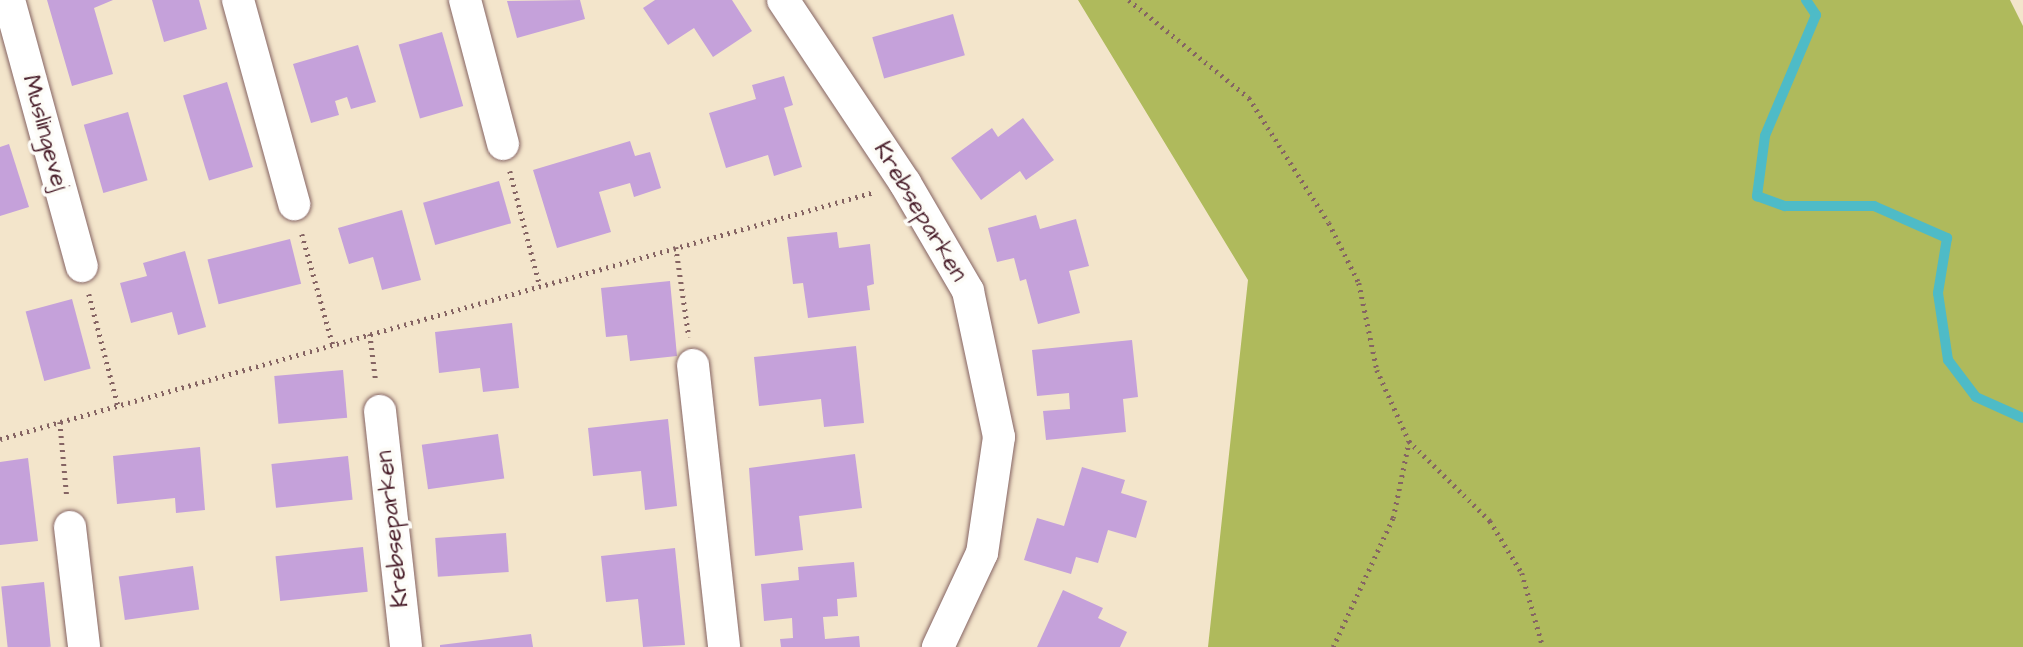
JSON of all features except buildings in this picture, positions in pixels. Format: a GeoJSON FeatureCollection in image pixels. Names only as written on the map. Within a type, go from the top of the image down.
{"type":"FeatureCollection","features":[{"type":"Feature","properties":{"kind":"street","name":"Muslingevej"},"geometry":{"type":"LineString","coordinates":[[9,0],[82,266]]}},
{"type":"Feature","properties":{"kind":"street"},"geometry":{"type":"LineString","coordinates":[[238,0],[294,204]]}},
{"type":"Feature","properties":{"kind":"street"},"geometry":{"type":"LineString","coordinates":[[465,0],[503,144]]}},
{"type":"Feature","properties":{"kind":"street","name":"Krebseparken"},"geometry":{"type":"LineString","coordinates":[[783,0],[905,183],[968,291],[999,437],[982,553],[938,647]]}},
{"type":"Feature","properties":{"kind":"street"},"geometry":{"type":"LineString","coordinates":[[693,365],[724,647]]}},
{"type":"Feature","properties":{"kind":"street","name":"Krebseparken"},"geometry":{"type":"LineString","coordinates":[[380,411],[406,647]]}},
{"type":"Feature","properties":{"kind":"street"},"geometry":{"type":"LineString","coordinates":[[70,527],[84,647]]}},
{"type":"Feature","properties":{"kind":"path"},"geometry":{"type":"LineString","coordinates":[[1129,0],[1249,98],[1329,223],[1359,283],[1377,370],[1409,441],[1490,522],[1522,573],[1543,647]]}},
{"type":"Feature","properties":{"kind":"path"},"geometry":{"type":"LineString","coordinates":[[503,144],[540,286]]}},
{"type":"Feature","properties":{"kind":"path"},"geometry":{"type":"LineString","coordinates":[[0,439],[905,183]]}},
{"type":"Feature","properties":{"kind":"path"},"geometry":{"type":"LineString","coordinates":[[294,204],[333,345]]}},
{"type":"Feature","properties":{"kind":"path"},"geometry":{"type":"LineString","coordinates":[[676,247],[693,365]]}},
{"type":"Feature","properties":{"kind":"path"},"geometry":{"type":"LineString","coordinates":[[82,266],[118,405]]}},
{"type":"Feature","properties":{"kind":"path"},"geometry":{"type":"LineString","coordinates":[[370,334],[380,411]]}},
{"type":"Feature","properties":{"kind":"path"},"geometry":{"type":"LineString","coordinates":[[60,422],[70,527]]}},
{"type":"Feature","properties":{"kind":"path"},"geometry":{"type":"LineString","coordinates":[[1333,647],[1393,518],[1409,441]]}},
{"type":"Feature","properties":{"kind":"green space"},"geometry":{"type":"Polygon","coordinates":[[[1078,0],[2010,0],[2023,26],[2023,647],[1208,647],[1248,280],[1078,0]]]}},
{"type":"Feature","properties":{"kind":"waterway"},"geometry":{"type":"LineString","coordinates":[[1806,0],[1816,15],[1765,136],[1757,196],[1785,206],[1874,206],[1947,238],[1938,293],[1948,360],[1976,397],[2023,418]]}}]}
